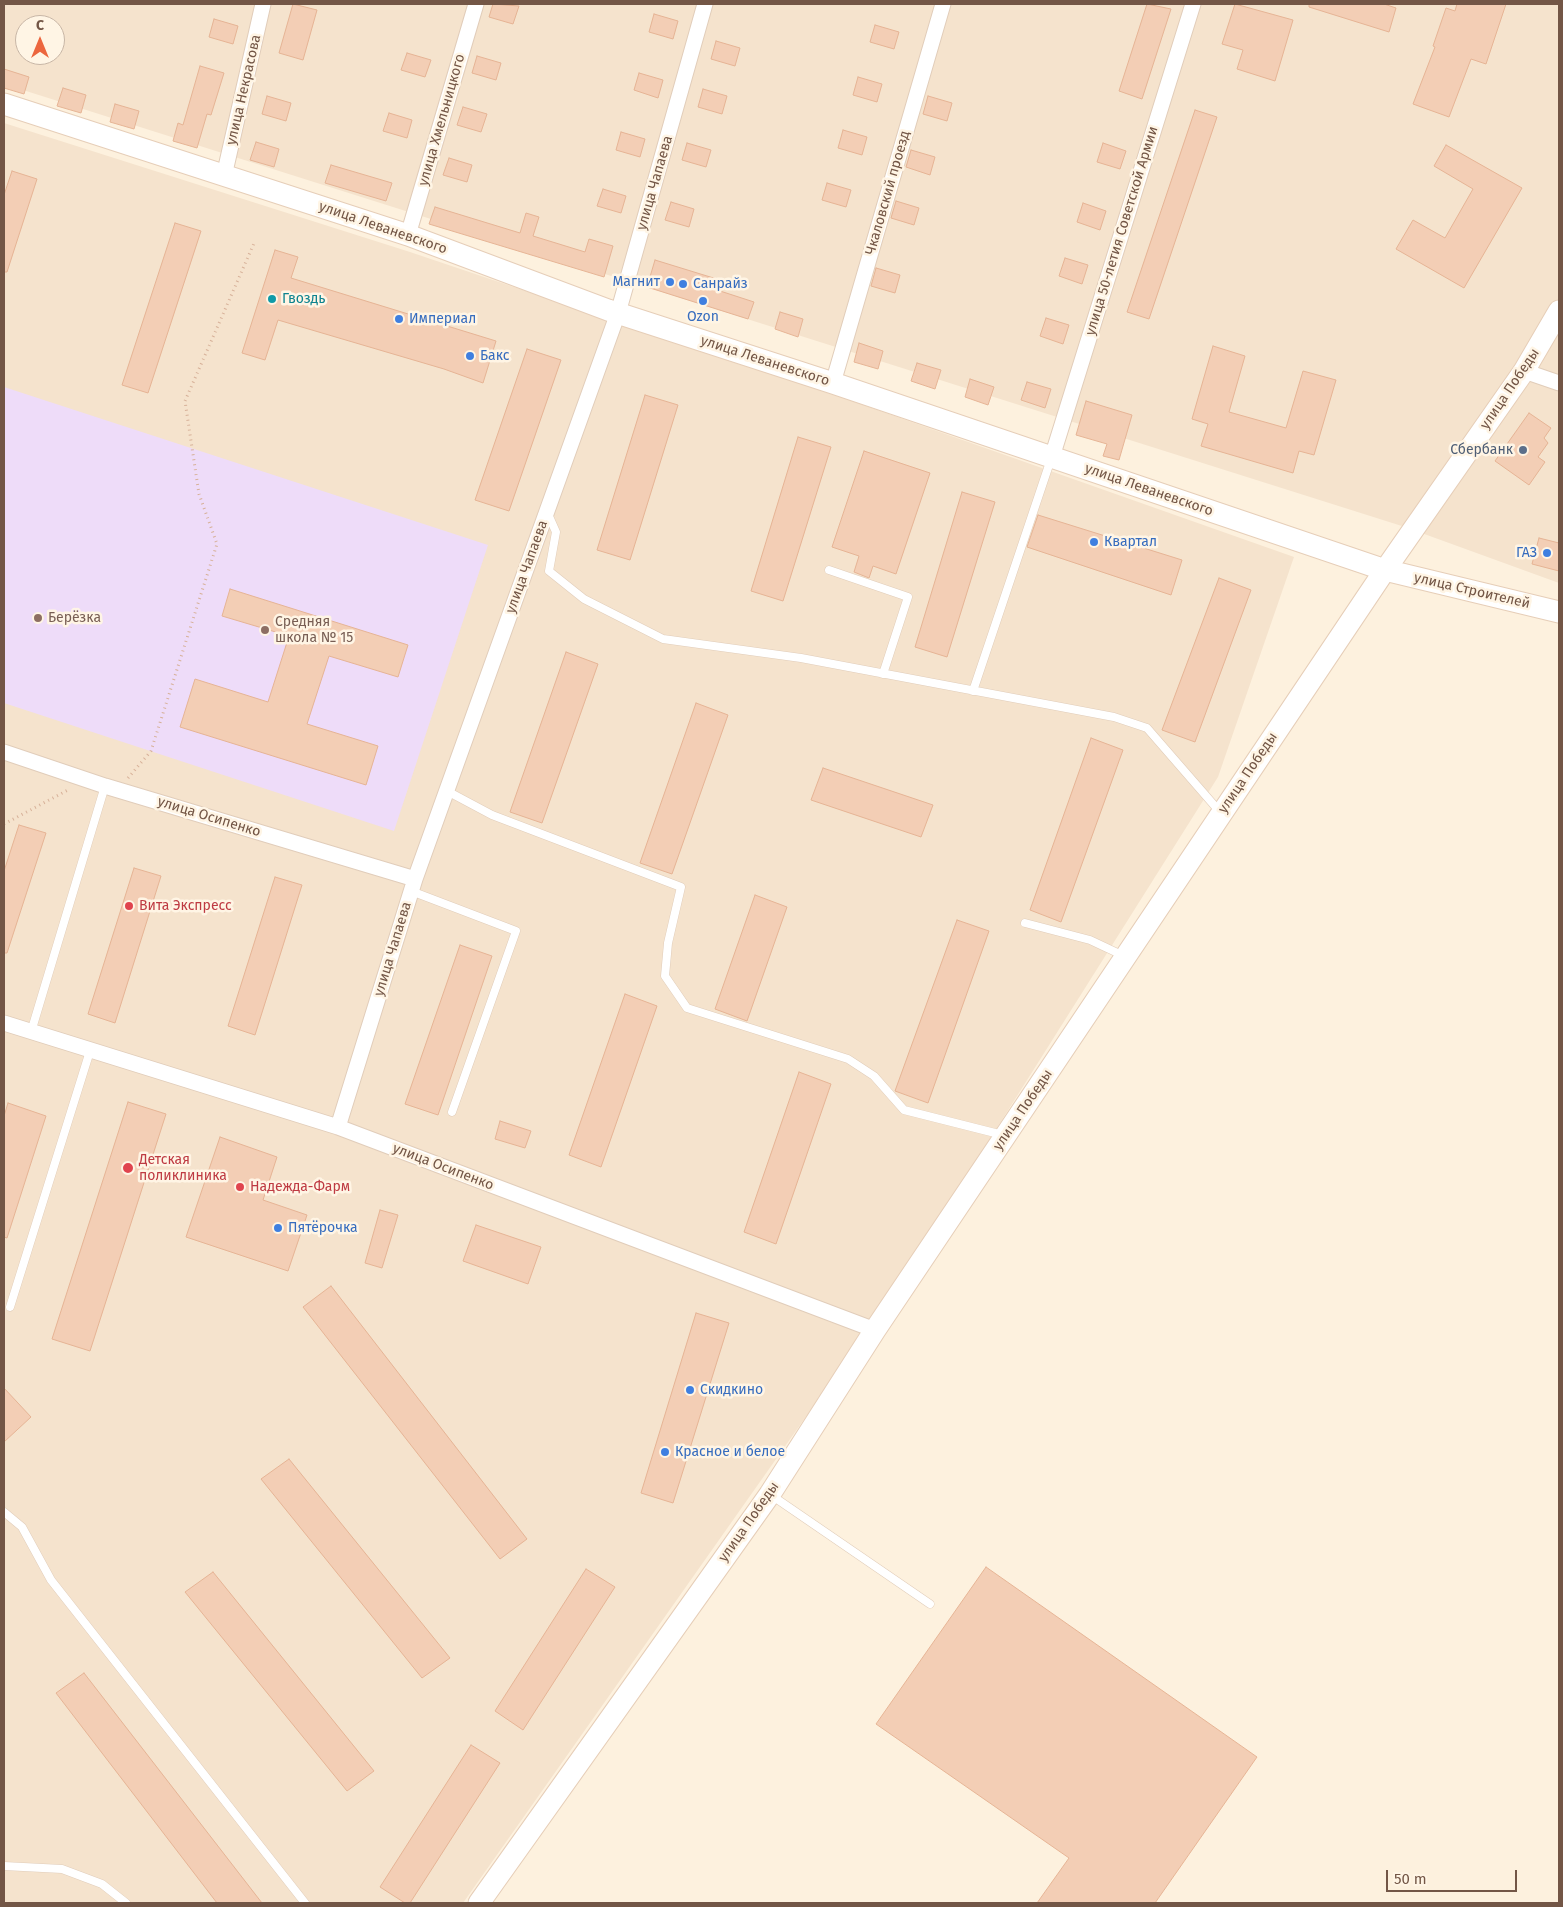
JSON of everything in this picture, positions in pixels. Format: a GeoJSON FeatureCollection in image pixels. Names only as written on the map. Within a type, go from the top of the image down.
{"type":"FeatureCollection","features":[{"type":"Feature","properties":{"kind":"street","name":"улица Некрасова"},"geometry":{"type":"LineString","coordinates":[[224,176],[263,4]]}},
{"type":"Feature","properties":{"kind":"street","name":"улица Хмельницкого"},"geometry":{"type":"LineString","coordinates":[[408,235],[476,4]]}},
{"type":"Feature","properties":{"kind":"street","name":"улица Чапаева"},"geometry":{"type":"LineString","coordinates":[[338,1127],[413,885],[618,313],[706,4]]}},
{"type":"Feature","properties":{"kind":"street","name":"Чкаловский проезд"},"geometry":{"type":"LineString","coordinates":[[833,383],[943,4]]}},
{"type":"Feature","properties":{"kind":"street","name":"улица 50-летия Советской Армии"},"geometry":{"type":"LineString","coordinates":[[1052,457],[1193,4]]}},
{"type":"Feature","properties":{"kind":"street","name":"улица Леваневского"},"geometry":{"type":"LineString","coordinates":[[4,104],[408,235],[618,313],[833,383],[1384,570]]}},
{"type":"Feature","properties":{"kind":"street","name":"улица Победы"},"geometry":{"type":"LineString","coordinates":[[479,1903],[770,1494],[875,1330],[1384,570],[1524,371],[1559,311]]}},
{"type":"Feature","properties":{"kind":"street"},"geometry":{"type":"LineString","coordinates":[[1524,371],[1559,383]]}},
{"type":"Feature","properties":{"kind":"street","name":"улица Строителей"},"geometry":{"type":"LineString","coordinates":[[1384,570],[1559,612]]}},
{"type":"Feature","properties":{"kind":"street","name":"улица Осипенко"},"geometry":{"type":"LineString","coordinates":[[4,752],[413,885]]}},
{"type":"Feature","properties":{"kind":"street","name":"улица Осипенко"},"geometry":{"type":"LineString","coordinates":[[4,1023],[338,1127],[875,1330]]}},
{"type":"Feature","properties":{"kind":"lane"},"geometry":{"type":"LineString","coordinates":[[973,690],[1052,457]]}},
{"type":"Feature","properties":{"kind":"lane"},"geometry":{"type":"LineString","coordinates":[[547,512],[556,532],[550,571],[584,599],[663,639],[801,658],[1114,717],[1147,728],[1222,813]]}},
{"type":"Feature","properties":{"kind":"lane"},"geometry":{"type":"LineString","coordinates":[[829,570],[908,597],[883,674]]}},
{"type":"Feature","properties":{"kind":"lane"},"geometry":{"type":"LineString","coordinates":[[31,1032],[105,786]]}},
{"type":"Feature","properties":{"kind":"lane"},"geometry":{"type":"LineString","coordinates":[[447,791],[492,815],[681,887],[668,943],[666,976],[687,1008],[848,1059],[874,1076],[904,1110],[1005,1136]]}},
{"type":"Feature","properties":{"kind":"lane"},"geometry":{"type":"LineString","coordinates":[[413,885],[516,931],[452,1112]]}},
{"type":"Feature","properties":{"kind":"lane"},"geometry":{"type":"LineString","coordinates":[[1025,923],[1090,940],[1125,957]]}},
{"type":"Feature","properties":{"kind":"lane"},"geometry":{"type":"LineString","coordinates":[[10,1307],[90,1051]]}},
{"type":"Feature","properties":{"kind":"lane"},"geometry":{"type":"LineString","coordinates":[[770,1494],[930,1604]]}},
{"type":"Feature","properties":{"kind":"lane"},"geometry":{"type":"LineString","coordinates":[[4,1512],[22,1528],[51,1580],[306,1903]]}},
{"type":"Feature","properties":{"kind":"lane"},"geometry":{"type":"LineString","coordinates":[[4,1866],[62,1869],[102,1884],[126,1903]]}},
{"type":"Feature","properties":{"kind":"path"},"geometry":{"type":"LineString","coordinates":[[126,779],[151,751],[217,544],[199,494],[185,401],[255,241]]}},
{"type":"Feature","properties":{"kind":"path"},"geometry":{"type":"LineString","coordinates":[[4,824],[89,780]]}},
{"type":"Feature","properties":{"kind":"shaded area"},"geometry":{"type":"Polygon","coordinates":[[[4,4],[1559,4],[1559,583],[1405,527],[4,84],[4,4]]]}},
{"type":"Feature","properties":{"kind":"shaded area"},"geometry":{"type":"Polygon","coordinates":[[[4,123],[410,252],[855,402],[1294,557],[1218,777],[891,1296],[463,1903],[4,1903],[4,123]]]}},
{"type":"Feature","properties":{"kind":"shaded area","name":"Средняя школа № 15"},"geometry":{"type":"Polygon","coordinates":[[[4,387],[488,545],[394,831],[4,703],[4,387]]]}},
{"type":"Feature","properties":{"kind":"building"},"geometry":{"type":"Polygon","coordinates":[[[293,4],[317,10],[303,60],[279,53],[293,4]]]}},
{"type":"Feature","properties":{"kind":"building"},"geometry":{"type":"Polygon","coordinates":[[[493,4],[519,6],[513,24],[489,17],[493,4]]]}},
{"type":"Feature","properties":{"kind":"building"},"geometry":{"type":"Polygon","coordinates":[[[1147,4],[1171,9],[1142,99],[1119,91],[1147,4]]]}},
{"type":"Feature","properties":{"kind":"building"},"geometry":{"type":"Polygon","coordinates":[[[1235,4],[1293,20],[1275,81],[1237,69],[1243,50],[1222,44],[1235,4]]]}},
{"type":"Feature","properties":{"kind":"building"},"geometry":{"type":"Polygon","coordinates":[[[1309,4],[1384,4],[1396,8],[1389,32],[1309,7],[1309,4]]]}},
{"type":"Feature","properties":{"kind":"building"},"geometry":{"type":"Polygon","coordinates":[[[1457,4],[1506,4],[1486,64],[1471,59],[1449,117],[1413,104],[1435,47],[1433,46],[1446,8],[1455,11],[1457,4]]]}},
{"type":"Feature","properties":{"kind":"building"},"geometry":{"type":"Polygon","coordinates":[[[654,14],[678,21],[673,39],[649,32],[654,14]]]}},
{"type":"Feature","properties":{"kind":"building"},"geometry":{"type":"Polygon","coordinates":[[[214,19],[238,26],[233,44],[209,37],[214,19]]]}},
{"type":"Feature","properties":{"kind":"building"},"geometry":{"type":"Polygon","coordinates":[[[875,25],[899,32],[894,49],[870,42],[875,25]]]}},
{"type":"Feature","properties":{"kind":"building"},"geometry":{"type":"Polygon","coordinates":[[[716,41],[740,48],[735,66],[711,59],[716,41]]]}},
{"type":"Feature","properties":{"kind":"building"},"geometry":{"type":"Polygon","coordinates":[[[407,53],[431,60],[425,77],[401,70],[407,53]]]}},
{"type":"Feature","properties":{"kind":"building"},"geometry":{"type":"Polygon","coordinates":[[[477,56],[501,63],[496,80],[472,73],[477,56]]]}},
{"type":"Feature","properties":{"kind":"building"},"geometry":{"type":"Polygon","coordinates":[[[200,66],[224,73],[211,115],[207,114],[197,148],[173,141],[178,123],[183,125],[200,66]]]}},
{"type":"Feature","properties":{"kind":"building"},"geometry":{"type":"Polygon","coordinates":[[[4,69],[29,77],[24,94],[4,88],[4,69]]]}},
{"type":"Feature","properties":{"kind":"building"},"geometry":{"type":"Polygon","coordinates":[[[639,73],[663,80],[658,98],[634,90],[639,73]]]}},
{"type":"Feature","properties":{"kind":"building"},"geometry":{"type":"Polygon","coordinates":[[[858,77],[882,84],[877,102],[853,95],[858,77]]]}},
{"type":"Feature","properties":{"kind":"building"},"geometry":{"type":"Polygon","coordinates":[[[63,88],[86,95],[81,113],[57,106],[63,88]]]}},
{"type":"Feature","properties":{"kind":"building"},"geometry":{"type":"Polygon","coordinates":[[[703,89],[727,96],[722,114],[698,107],[703,89]]]}},
{"type":"Feature","properties":{"kind":"building"},"geometry":{"type":"Polygon","coordinates":[[[267,96],[291,103],[286,121],[262,114],[267,96]]]}},
{"type":"Feature","properties":{"kind":"building"},"geometry":{"type":"Polygon","coordinates":[[[928,96],[952,103],[947,121],[923,114],[928,96]]]}},
{"type":"Feature","properties":{"kind":"building"},"geometry":{"type":"Polygon","coordinates":[[[115,104],[139,111],[134,129],[110,122],[115,104]]]}},
{"type":"Feature","properties":{"kind":"building"},"geometry":{"type":"Polygon","coordinates":[[[463,107],[487,114],[481,132],[457,125],[463,107]]]}},
{"type":"Feature","properties":{"kind":"building"},"geometry":{"type":"Polygon","coordinates":[[[1195,110],[1217,117],[1149,319],[1127,312],[1195,110]]]}},
{"type":"Feature","properties":{"kind":"building"},"geometry":{"type":"Polygon","coordinates":[[[389,113],[412,120],[407,138],[383,131],[389,113]]]}},
{"type":"Feature","properties":{"kind":"building"},"geometry":{"type":"Polygon","coordinates":[[[843,130],[867,137],[862,155],[838,148],[843,130]]]}},
{"type":"Feature","properties":{"kind":"building"},"geometry":{"type":"Polygon","coordinates":[[[621,132],[645,139],[640,157],[616,150],[621,132]]]}},
{"type":"Feature","properties":{"kind":"building"},"geometry":{"type":"Polygon","coordinates":[[[256,142],[279,149],[274,167],[250,160],[256,142]]]}},
{"type":"Feature","properties":{"kind":"building"},"geometry":{"type":"Polygon","coordinates":[[[687,143],[711,150],[706,167],[682,160],[687,143]]]}},
{"type":"Feature","properties":{"kind":"building"},"geometry":{"type":"Polygon","coordinates":[[[1103,143],[1126,151],[1120,169],[1097,162],[1103,143]]]}},
{"type":"Feature","properties":{"kind":"building"},"geometry":{"type":"Polygon","coordinates":[[[1446,145],[1522,188],[1464,288],[1396,249],[1413,220],[1445,238],[1473,189],[1434,166],[1446,145]]]}},
{"type":"Feature","properties":{"kind":"building"},"geometry":{"type":"Polygon","coordinates":[[[911,150],[935,157],[930,175],[906,167],[911,150]]]}},
{"type":"Feature","properties":{"kind":"building"},"geometry":{"type":"Polygon","coordinates":[[[449,158],[472,165],[467,182],[443,175],[449,158]]]}},
{"type":"Feature","properties":{"kind":"building"},"geometry":{"type":"Polygon","coordinates":[[[331,165],[392,183],[386,201],[325,183],[331,165]]]}},
{"type":"Feature","properties":{"kind":"building"},"geometry":{"type":"Polygon","coordinates":[[[12,171],[37,179],[7,272],[4,272],[4,195],[12,171]]]}},
{"type":"Feature","properties":{"kind":"building"},"geometry":{"type":"Polygon","coordinates":[[[827,183],[851,190],[846,207],[822,200],[827,183]]]}},
{"type":"Feature","properties":{"kind":"building"},"geometry":{"type":"Polygon","coordinates":[[[603,189],[626,196],[621,213],[597,206],[603,189]]]}},
{"type":"Feature","properties":{"kind":"building"},"geometry":{"type":"Polygon","coordinates":[[[896,201],[919,208],[914,225],[891,218],[896,201]]]}},
{"type":"Feature","properties":{"kind":"building"},"geometry":{"type":"Polygon","coordinates":[[[671,202],[694,209],[689,227],[665,220],[671,202]]]}},
{"type":"Feature","properties":{"kind":"building"},"geometry":{"type":"Polygon","coordinates":[[[1083,203],[1106,211],[1100,230],[1077,222],[1083,203]]]}},
{"type":"Feature","properties":{"kind":"building"},"geometry":{"type":"Polygon","coordinates":[[[435,207],[520,233],[526,213],[539,217],[533,236],[585,252],[589,239],[613,246],[604,277],[429,224],[435,207]]]}},
{"type":"Feature","properties":{"kind":"building"},"geometry":{"type":"Polygon","coordinates":[[[175,223],[201,231],[148,393],[122,385],[175,223]]]}},
{"type":"Feature","properties":{"kind":"building"},"geometry":{"type":"Polygon","coordinates":[[[275,250],[298,257],[291,278],[496,341],[483,383],[444,369],[278,320],[265,360],[242,353],[275,250]]]}},
{"type":"Feature","properties":{"kind":"building"},"geometry":{"type":"Polygon","coordinates":[[[1065,258],[1088,265],[1082,284],[1059,276],[1065,258]]]}},
{"type":"Feature","properties":{"kind":"building","name":"Санрайз"},"geometry":{"type":"Polygon","coordinates":[[[655,260],[720,280],[717,290],[754,302],[748,319],[647,287],[655,260]]]}},
{"type":"Feature","properties":{"kind":"building"},"geometry":{"type":"Polygon","coordinates":[[[876,268],[900,275],[895,293],[871,286],[876,268]]]}},
{"type":"Feature","properties":{"kind":"building"},"geometry":{"type":"Polygon","coordinates":[[[780,312],[803,319],[798,337],[775,329],[780,312]]]}},
{"type":"Feature","properties":{"kind":"building"},"geometry":{"type":"Polygon","coordinates":[[[1046,318],[1069,325],[1063,344],[1040,336],[1046,318]]]}},
{"type":"Feature","properties":{"kind":"building"},"geometry":{"type":"Polygon","coordinates":[[[859,343],[883,351],[878,369],[854,362],[859,343]]]}},
{"type":"Feature","properties":{"kind":"building"},"geometry":{"type":"Polygon","coordinates":[[[1213,346],[1245,356],[1229,412],[1286,428],[1303,371],[1336,380],[1314,455],[1299,451],[1293,473],[1201,446],[1208,424],[1192,419],[1213,346]]]}},
{"type":"Feature","properties":{"kind":"building"},"geometry":{"type":"Polygon","coordinates":[[[527,349],[561,360],[509,511],[475,500],[527,349]]]}},
{"type":"Feature","properties":{"kind":"building"},"geometry":{"type":"Polygon","coordinates":[[[917,363],[941,370],[935,389],[911,381],[917,363]]]}},
{"type":"Feature","properties":{"kind":"building"},"geometry":{"type":"Polygon","coordinates":[[[970,379],[994,387],[988,405],[965,397],[970,379]]]}},
{"type":"Feature","properties":{"kind":"building"},"geometry":{"type":"Polygon","coordinates":[[[1027,382],[1051,389],[1045,408],[1021,400],[1027,382]]]}},
{"type":"Feature","properties":{"kind":"building"},"geometry":{"type":"Polygon","coordinates":[[[645,395],[678,405],[630,560],[597,550],[645,395]]]}},
{"type":"Feature","properties":{"kind":"building"},"geometry":{"type":"Polygon","coordinates":[[[1086,401],[1132,415],[1119,460],[1103,456],[1107,444],[1076,435],[1086,401]]]}},
{"type":"Feature","properties":{"kind":"building","name":"Сбербанк"},"geometry":{"type":"Polygon","coordinates":[[[1529,413],[1551,428],[1544,438],[1548,443],[1538,457],[1545,462],[1529,485],[1495,461],[1529,413]]]}},
{"type":"Feature","properties":{"kind":"building"},"geometry":{"type":"Polygon","coordinates":[[[798,437],[831,447],[783,601],[751,591],[798,437]]]}},
{"type":"Feature","properties":{"kind":"building"},"geometry":{"type":"Polygon","coordinates":[[[864,451],[930,473],[896,574],[873,566],[869,578],[854,572],[859,556],[832,547],[864,451]]]}},
{"type":"Feature","properties":{"kind":"building"},"geometry":{"type":"Polygon","coordinates":[[[962,492],[995,502],[947,657],[915,647],[962,492]]]}},
{"type":"Feature","properties":{"kind":"building"},"geometry":{"type":"Polygon","coordinates":[[[1038,515],[1182,560],[1171,595],[1027,547],[1038,515]]]}},
{"type":"Feature","properties":{"kind":"building","name":"ГАЗ"},"geometry":{"type":"Polygon","coordinates":[[[1539,538],[1559,543],[1559,571],[1532,564],[1539,538]]]}},
{"type":"Feature","properties":{"kind":"building"},"geometry":{"type":"Polygon","coordinates":[[[1219,578],[1251,590],[1195,742],[1162,730],[1219,578]]]}},
{"type":"Feature","properties":{"kind":"building"},"geometry":{"type":"Polygon","coordinates":[[[230,589],[408,645],[398,677],[329,656],[307,724],[378,746],[366,785],[180,727],[195,679],[268,702],[289,636],[222,616],[230,589]]]}},
{"type":"Feature","properties":{"kind":"building"},"geometry":{"type":"Polygon","coordinates":[[[566,652],[598,664],[542,823],[510,812],[566,652]]]}},
{"type":"Feature","properties":{"kind":"building"},"geometry":{"type":"Polygon","coordinates":[[[696,703],[728,715],[672,874],[640,863],[696,703]]]}},
{"type":"Feature","properties":{"kind":"building"},"geometry":{"type":"Polygon","coordinates":[[[1091,738],[1123,750],[1061,922],[1030,910],[1091,738]]]}},
{"type":"Feature","properties":{"kind":"building"},"geometry":{"type":"Polygon","coordinates":[[[823,768],[933,805],[921,837],[811,800],[823,768]]]}},
{"type":"Feature","properties":{"kind":"building"},"geometry":{"type":"Polygon","coordinates":[[[19,825],[46,833],[7,953],[4,953],[4,871],[19,825]]]}},
{"type":"Feature","properties":{"kind":"building"},"geometry":{"type":"Polygon","coordinates":[[[134,868],[161,876],[115,1023],[88,1014],[134,868]]]}},
{"type":"Feature","properties":{"kind":"building"},"geometry":{"type":"Polygon","coordinates":[[[275,877],[302,885],[255,1035],[228,1026],[275,877]]]}},
{"type":"Feature","properties":{"kind":"building"},"geometry":{"type":"Polygon","coordinates":[[[755,895],[787,907],[747,1021],[715,1009],[755,895]]]}},
{"type":"Feature","properties":{"kind":"building"},"geometry":{"type":"Polygon","coordinates":[[[957,920],[989,931],[928,1103],[895,1091],[957,920]]]}},
{"type":"Feature","properties":{"kind":"building"},"geometry":{"type":"Polygon","coordinates":[[[460,945],[492,956],[438,1115],[405,1104],[460,945]]]}},
{"type":"Feature","properties":{"kind":"building"},"geometry":{"type":"Polygon","coordinates":[[[625,994],[657,1006],[601,1167],[569,1155],[625,994]]]}},
{"type":"Feature","properties":{"kind":"building"},"geometry":{"type":"Polygon","coordinates":[[[799,1072],[831,1084],[776,1244],[744,1232],[799,1072]]]}},
{"type":"Feature","properties":{"kind":"building"},"geometry":{"type":"Polygon","coordinates":[[[128,1102],[166,1114],[90,1351],[52,1339],[128,1102]]]}},
{"type":"Feature","properties":{"kind":"building"},"geometry":{"type":"Polygon","coordinates":[[[8,1103],[46,1116],[7,1238],[4,1237],[4,1116],[8,1103]]]}},
{"type":"Feature","properties":{"kind":"building"},"geometry":{"type":"Polygon","coordinates":[[[500,1121],[531,1131],[525,1148],[495,1139],[500,1121]]]}},
{"type":"Feature","properties":{"kind":"building"},"geometry":{"type":"Polygon","coordinates":[[[220,1137],[277,1157],[263,1200],[307,1215],[288,1271],[186,1237],[220,1137]]]}},
{"type":"Feature","properties":{"kind":"building"},"geometry":{"type":"Polygon","coordinates":[[[380,1210],[398,1215],[382,1268],[365,1263],[380,1210]]]}},
{"type":"Feature","properties":{"kind":"building"},"geometry":{"type":"Polygon","coordinates":[[[476,1225],[541,1247],[528,1284],[463,1261],[476,1225]]]}},
{"type":"Feature","properties":{"kind":"building"},"geometry":{"type":"Polygon","coordinates":[[[331,1286],[527,1539],[500,1559],[303,1307],[331,1286]]]}},
{"type":"Feature","properties":{"kind":"building"},"geometry":{"type":"Polygon","coordinates":[[[696,1313],[729,1323],[673,1503],[641,1493],[696,1313]]]}},
{"type":"Feature","properties":{"kind":"building"},"geometry":{"type":"Polygon","coordinates":[[[4,1388],[31,1417],[4,1442],[4,1388]]]}},
{"type":"Feature","properties":{"kind":"building"},"geometry":{"type":"Polygon","coordinates":[[[289,1459],[450,1658],[422,1678],[261,1479],[289,1459]]]}},
{"type":"Feature","properties":{"kind":"building"},"geometry":{"type":"Polygon","coordinates":[[[986,1567],[1257,1757],[1155,1903],[1037,1903],[1069,1858],[876,1724],[986,1567]]]}},
{"type":"Feature","properties":{"kind":"building"},"geometry":{"type":"Polygon","coordinates":[[[586,1569],[615,1587],[523,1730],[495,1711],[586,1569]]]}},
{"type":"Feature","properties":{"kind":"building"},"geometry":{"type":"Polygon","coordinates":[[[213,1572],[374,1771],[347,1791],[185,1592],[213,1572]]]}},
{"type":"Feature","properties":{"kind":"building"},"geometry":{"type":"Polygon","coordinates":[[[84,1673],[262,1903],[217,1903],[56,1693],[84,1673]]]}},
{"type":"Feature","properties":{"kind":"building"},"geometry":{"type":"Polygon","coordinates":[[[471,1745],[500,1763],[410,1903],[405,1903],[380,1887],[471,1745]]]}},
{"type":"Feature","properties":{"kind":"place","name":"Магнит"},"geometry":{"type":"Point","coordinates":[670,282]}},
{"type":"Feature","properties":{"kind":"place","name":"Санрайз"},"geometry":{"type":"Point","coordinates":[683,284]}},
{"type":"Feature","properties":{"kind":"place","name":"Гвоздь"},"geometry":{"type":"Point","coordinates":[272,299]}},
{"type":"Feature","properties":{"kind":"place","name":"Ozon"},"geometry":{"type":"Point","coordinates":[703,301]}},
{"type":"Feature","properties":{"kind":"place","name":"Империал"},"geometry":{"type":"Point","coordinates":[399,319]}},
{"type":"Feature","properties":{"kind":"place","name":"Бакс"},"geometry":{"type":"Point","coordinates":[470,356]}},
{"type":"Feature","properties":{"kind":"place","name":"Сбербанк"},"geometry":{"type":"Point","coordinates":[1523,450]}},
{"type":"Feature","properties":{"kind":"place","name":"Квартал"},"geometry":{"type":"Point","coordinates":[1094,542]}},
{"type":"Feature","properties":{"kind":"place","name":"ГАЗ"},"geometry":{"type":"Point","coordinates":[1547,553]}},
{"type":"Feature","properties":{"kind":"place","name":"Берёзка"},"geometry":{"type":"Point","coordinates":[38,618]}},
{"type":"Feature","properties":{"kind":"place","name":"Средняя школа № 15"},"geometry":{"type":"Point","coordinates":[265,630]}},
{"type":"Feature","properties":{"kind":"place","name":"Вита Экспресс"},"geometry":{"type":"Point","coordinates":[129,906]}},
{"type":"Feature","properties":{"kind":"place","name":"Детская поликлиника"},"geometry":{"type":"Point","coordinates":[128,1168]}},
{"type":"Feature","properties":{"kind":"place","name":"Надежда-Фарм"},"geometry":{"type":"Point","coordinates":[240,1187]}},
{"type":"Feature","properties":{"kind":"place","name":"Пятёрочка"},"geometry":{"type":"Point","coordinates":[278,1228]}},
{"type":"Feature","properties":{"kind":"place","name":"Скидкино"},"geometry":{"type":"Point","coordinates":[690,1390]}},
{"type":"Feature","properties":{"kind":"place","name":"Красное и белое"},"geometry":{"type":"Point","coordinates":[665,1452]}}]}
